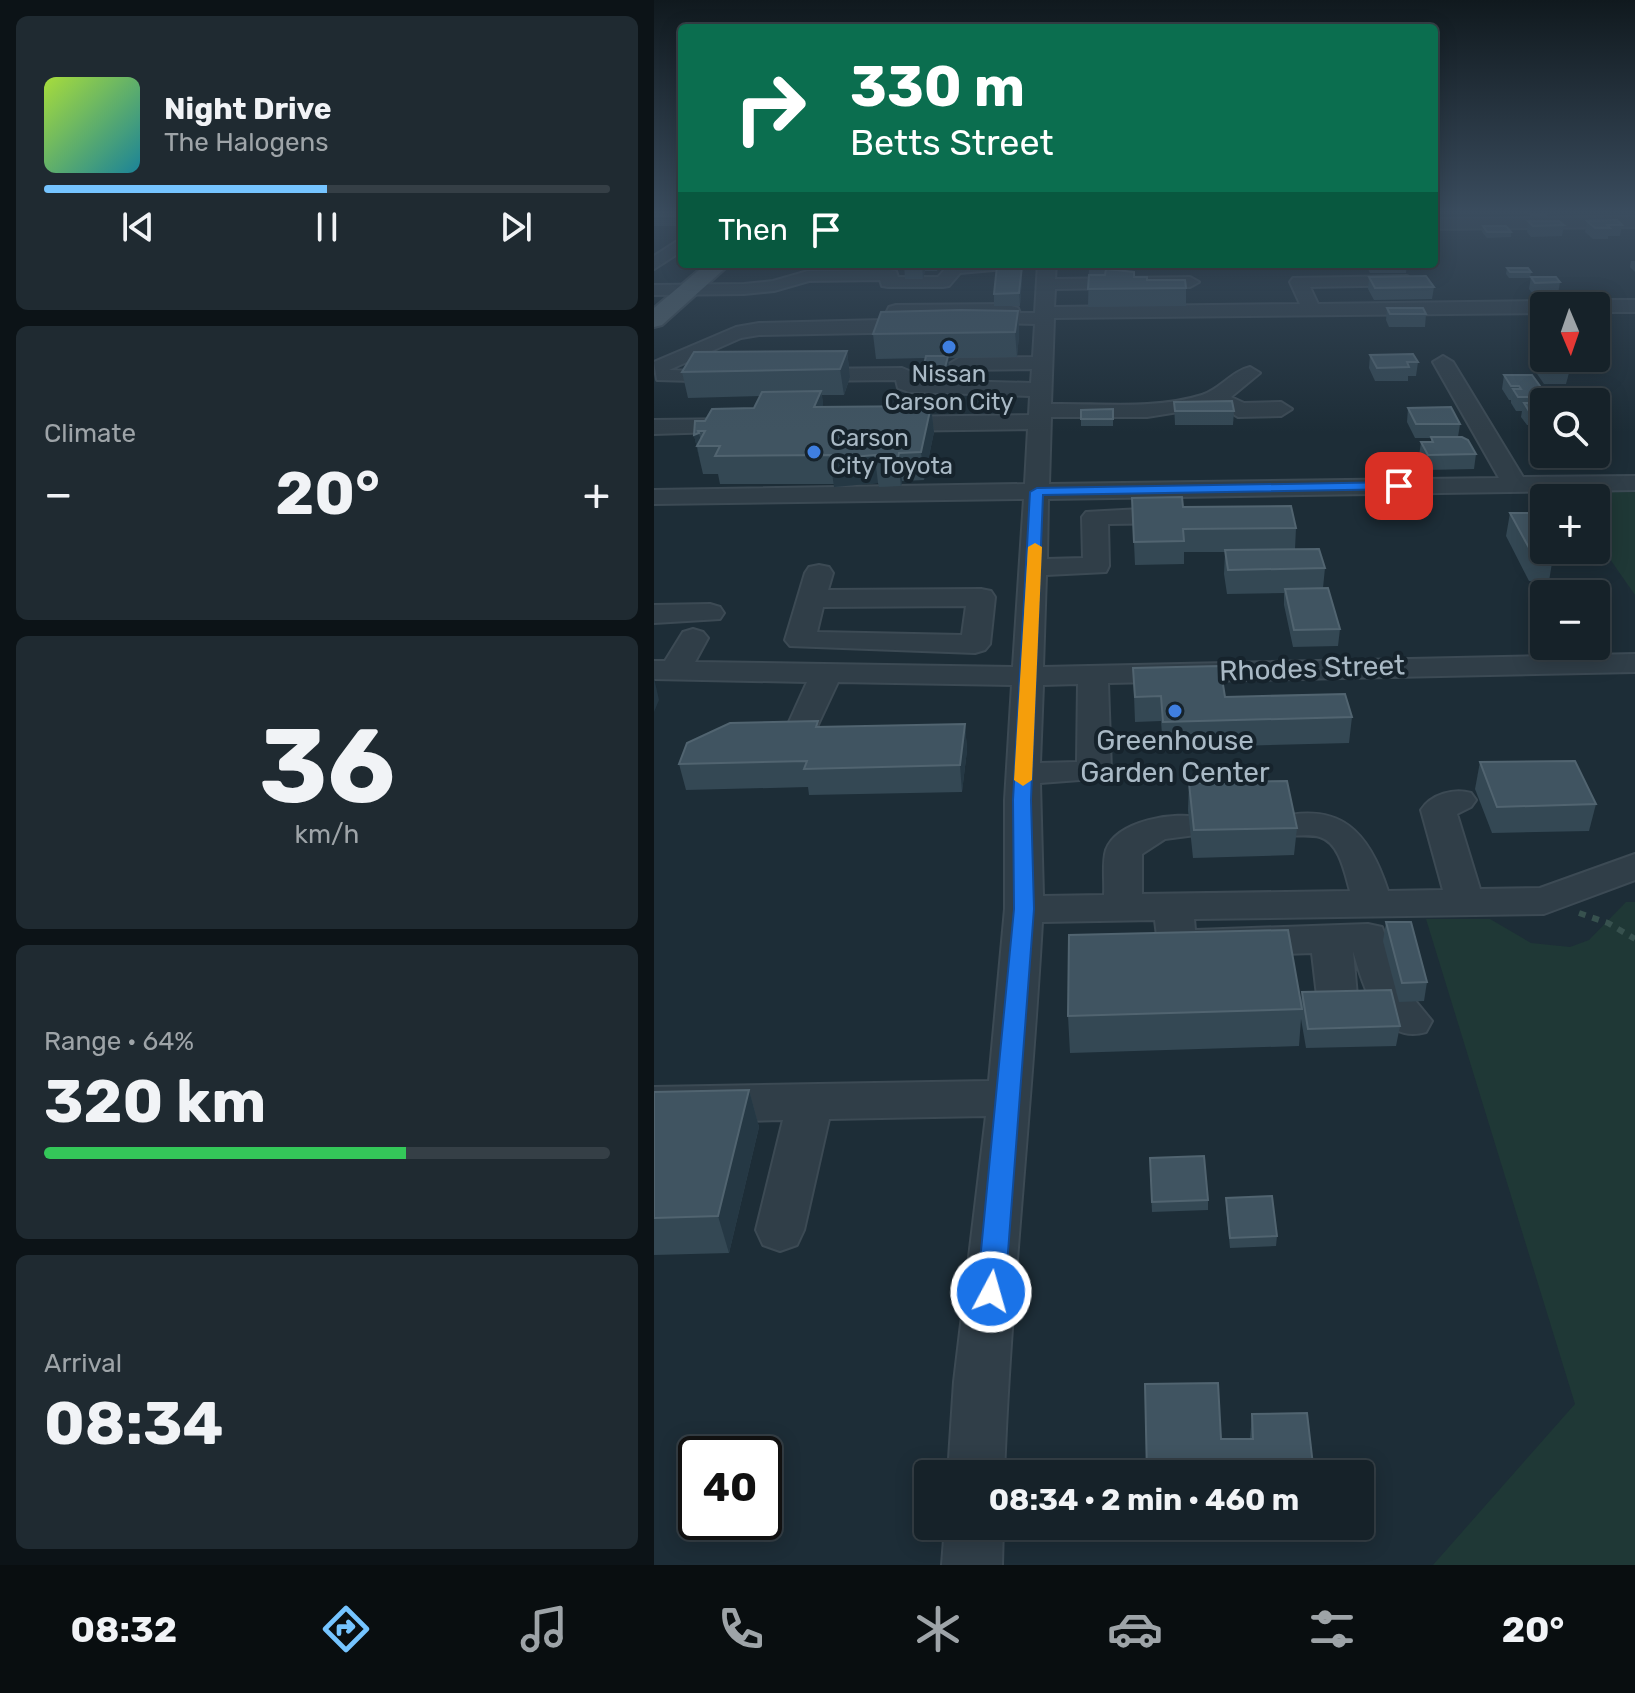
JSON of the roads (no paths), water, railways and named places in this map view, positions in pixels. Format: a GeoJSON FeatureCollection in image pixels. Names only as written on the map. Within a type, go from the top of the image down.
{"type":"FeatureCollection","features":[{"type":"Feature","properties":{"kind":"main road"},"geometry":{"type":"LineString","coordinates":[[654,320],[667,293]]}},
{"type":"Feature","properties":{"kind":"street"},"geometry":{"type":"LineString","coordinates":[[667,293],[740,286]]}},
{"type":"Feature","properties":{"kind":"street"},"geometry":{"type":"LineString","coordinates":[[808,298],[817,286]]}},
{"type":"Feature","properties":{"kind":"street"},"geometry":{"type":"LineString","coordinates":[[848,298],[853,286]]}},
{"type":"Feature","properties":{"kind":"street"},"geometry":{"type":"LineString","coordinates":[[887,286],[886,290],[939,289],[941,286]]}},
{"type":"Feature","properties":{"kind":"street"},"geometry":{"type":"LineString","coordinates":[[977,1460],[981,1382],[1010,1098],[1024,909],[1021,851],[1046,286]]}},
{"type":"Feature","properties":{"kind":"street"},"geometry":{"type":"LineString","coordinates":[[1075,286],[1076,305]]}},
{"type":"Feature","properties":{"kind":"street"},"geometry":{"type":"LineString","coordinates":[[1191,286],[1198,311]]}},
{"type":"Feature","properties":{"kind":"street"},"geometry":{"type":"LineString","coordinates":[[1301,286],[1312,310]]}},
{"type":"Feature","properties":{"kind":"street"},"geometry":{"type":"LineString","coordinates":[[1610,306],[1635,306]]}},
{"type":"Feature","properties":{"kind":"street"},"geometry":{"type":"LineString","coordinates":[[1042,363],[874,364],[867,353],[896,311],[1005,310],[1011,312],[1010,319],[1045,315],[1198,311],[1530,307]]}},
{"type":"Feature","properties":{"kind":"street"},"geometry":{"type":"LineString","coordinates":[[656,376],[736,333],[759,329],[884,327]]}},
{"type":"Feature","properties":{"kind":"street"},"geometry":{"type":"LineString","coordinates":[[656,376],[744,360],[759,329]]}},
{"type":"Feature","properties":{"kind":"street"},"geometry":{"type":"LineString","coordinates":[[1443,362],[1515,484]]}},
{"type":"Feature","properties":{"kind":"street"},"geometry":{"type":"LineString","coordinates":[[867,424],[940,414],[1040,408],[1158,408],[1197,403],[1212,400],[1250,373]]}},
{"type":"Feature","properties":{"kind":"street"},"geometry":{"type":"LineString","coordinates":[[791,375],[902,374],[907,377],[905,384],[909,386],[990,386],[1040,408]]}},
{"type":"Feature","properties":{"kind":"street"},"geometry":{"type":"LineString","coordinates":[[1197,403],[1233,404],[1241,419],[1282,414]]}},
{"type":"Feature","properties":{"kind":"street"},"geometry":{"type":"LineString","coordinates":[[654,427],[756,423]]}},
{"type":"Feature","properties":{"kind":"street"},"geometry":{"type":"LineString","coordinates":[[654,497],[1635,483]]}},
{"type":"Feature","properties":{"kind":"street"},"geometry":{"type":"LineString","coordinates":[[1274,513],[1289,513],[1283,488]]}},
{"type":"Feature","properties":{"kind":"street"},"geometry":{"type":"LineString","coordinates":[[1034,567],[1096,566],[1095,517],[1199,515]]}},
{"type":"Feature","properties":{"kind":"street"},"geometry":{"type":"LineString","coordinates":[[815,586],[877,598],[981,597],[975,644],[800,640],[815,586]]}},
{"type":"Feature","properties":{"kind":"street"},"geometry":{"type":"LineString","coordinates":[[866,642],[877,598]]}},
{"type":"Feature","properties":{"kind":"street"},"geometry":{"type":"LineString","coordinates":[[920,643],[929,598]]}},
{"type":"Feature","properties":{"kind":"street"},"geometry":{"type":"LineString","coordinates":[[654,614],[710,613]]}},
{"type":"Feature","properties":{"kind":"street"},"geometry":{"type":"LineString","coordinates":[[665,670],[693,638]]}},
{"type":"Feature","properties":{"kind":"street","name":"Rhodes Street"},"geometry":{"type":"LineString","coordinates":[[665,670],[1030,676],[1635,663]]}},
{"type":"Feature","properties":{"kind":"street"},"geometry":{"type":"LineString","coordinates":[[805,722],[827,672]]}},
{"type":"Feature","properties":{"kind":"street"},"geometry":{"type":"LineString","coordinates":[[1024,774],[1094,771],[1093,675]]}},
{"type":"Feature","properties":{"kind":"street"},"geometry":{"type":"LineString","coordinates":[[1459,800],[1438,810],[1465,902]]}},
{"type":"Feature","properties":{"kind":"street"},"geometry":{"type":"LineString","coordinates":[[1123,908],[1124,851],[1140,835],[1161,826],[1190,826]]}},
{"type":"Feature","properties":{"kind":"street"},"geometry":{"type":"LineString","coordinates":[[1288,826],[1335,829],[1354,851],[1373,904]]}},
{"type":"Feature","properties":{"kind":"street"},"geometry":{"type":"LineString","coordinates":[[1024,909],[1544,901],[1635,866]]}},
{"type":"Feature","properties":{"kind":"street"},"geometry":{"type":"LineString","coordinates":[[1173,907],[1178,944],[1368,937],[1386,993],[1411,1021]]}},
{"type":"Feature","properties":{"kind":"street"},"geometry":{"type":"LineString","coordinates":[[1330,939],[1337,996]]}},
{"type":"Feature","properties":{"kind":"street"},"geometry":{"type":"LineString","coordinates":[[654,1105],[1010,1098]]}},
{"type":"Feature","properties":{"kind":"street"},"geometry":{"type":"LineString","coordinates":[[780,1230],[810,1102]]}},
{"type":"Feature","properties":{"kind":"street"},"geometry":{"type":"LineString","coordinates":[[972,1565],[973,1540]]}},
{"type":"Feature","properties":{"kind":"place","name":"Nissan Carson City"},"geometry":{"type":"Point","coordinates":[949,347]}},
{"type":"Feature","properties":{"kind":"place","name":"Carson City Toyota"},"geometry":{"type":"Point","coordinates":[814,452]}},
{"type":"Feature","properties":{"kind":"place","name":"Greenhouse Garden Center"},"geometry":{"type":"Point","coordinates":[1175,711]}}]}
